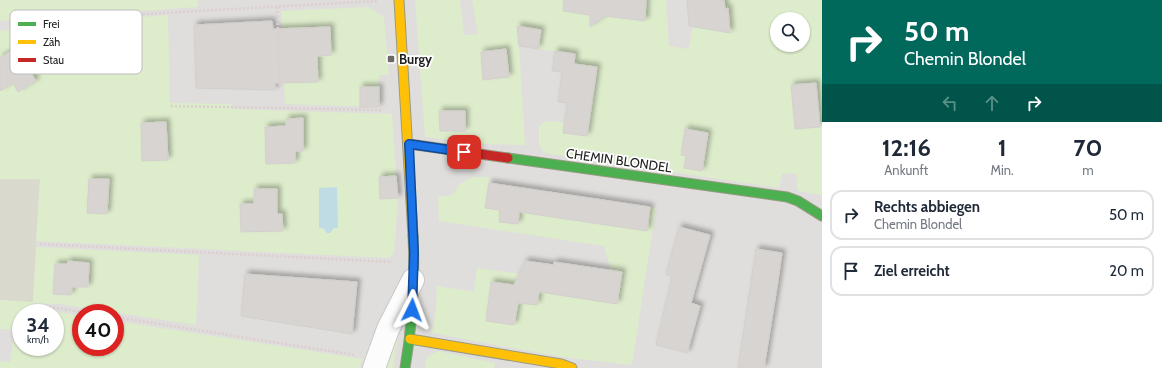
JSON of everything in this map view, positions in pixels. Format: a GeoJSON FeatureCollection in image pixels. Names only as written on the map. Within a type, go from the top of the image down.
{"type":"FeatureCollection","features":[{"type":"Feature","properties":{"kind":"street"},"geometry":{"type":"LineString","coordinates":[[399,0],[409,144],[414,272],[410,339],[405,368]]}},
{"type":"Feature","properties":{"kind":"street","name":"CHEMIN BLONDEL"},"geometry":{"type":"LineString","coordinates":[[409,144],[786,197],[798,201],[822,216]]}},
{"type":"Feature","properties":{"kind":"street"},"geometry":{"type":"LineString","coordinates":[[376,363],[388,329],[414,272]]}},
{"type":"Feature","properties":{"kind":"street"},"geometry":{"type":"LineString","coordinates":[[410,339],[561,364],[572,368]]}},
{"type":"Feature","properties":{"kind":"path"},"geometry":{"type":"LineString","coordinates":[[142,14],[379,1]]}},
{"type":"Feature","properties":{"kind":"path"},"geometry":{"type":"LineString","coordinates":[[277,7],[280,86]]}},
{"type":"Feature","properties":{"kind":"path"},"geometry":{"type":"LineString","coordinates":[[171,106],[386,110]]}},
{"type":"Feature","properties":{"kind":"path"},"geometry":{"type":"LineString","coordinates":[[40,244],[414,272]]}},
{"type":"Feature","properties":{"kind":"path"},"geometry":{"type":"LineString","coordinates":[[124,319],[376,363]]}},
{"type":"Feature","properties":{"kind":"shaded area"},"geometry":{"type":"Polygon","coordinates":[[[0,0],[822,0],[822,368],[0,368],[0,0]]]}},
{"type":"Feature","properties":{"kind":"shaded area"},"geometry":{"type":"Polygon","coordinates":[[[0,179],[40,179],[33,302],[0,300],[0,179]]]}},
{"type":"Feature","properties":{"kind":"green space"},"geometry":{"type":"Polygon","coordinates":[[[0,0],[197,0],[198,7],[142,11],[10,10],[10,20],[0,21],[0,0]]]}},
{"type":"Feature","properties":{"kind":"green space"},"geometry":{"type":"Polygon","coordinates":[[[415,0],[460,0],[464,35],[478,34],[472,0],[666,0],[669,46],[688,49],[693,27],[726,32],[729,28],[728,8],[725,9],[724,0],[822,0],[822,195],[798,191],[796,173],[782,174],[779,188],[544,153],[539,144],[539,127],[544,122],[553,121],[564,123],[566,113],[575,114],[570,83],[575,54],[538,49],[541,30],[518,26],[525,145],[478,144],[425,137],[415,0]]]}},
{"type":"Feature","properties":{"kind":"green space"},"geometry":{"type":"Polygon","coordinates":[[[369,7],[384,17],[389,75],[379,75],[379,107],[285,104],[281,11],[369,7]]]}},
{"type":"Feature","properties":{"kind":"green space"},"geometry":{"type":"Polygon","coordinates":[[[168,15],[170,103],[232,104],[233,109],[392,114],[398,198],[394,253],[389,258],[36,241],[40,179],[0,179],[0,31],[10,30],[10,74],[142,74],[142,17],[168,15]]]}},
{"type":"Feature","properties":{"kind":"green space"},"geometry":{"type":"Polygon","coordinates":[[[473,177],[490,177],[489,183],[548,192],[545,216],[647,231],[650,207],[656,208],[632,365],[562,357],[432,333],[436,307],[437,286],[474,292],[477,268],[541,277],[617,304],[622,272],[611,270],[604,246],[439,221],[438,197],[452,195],[460,184],[473,177]]]}},
{"type":"Feature","properties":{"kind":"green space"},"geometry":{"type":"Polygon","coordinates":[[[36,247],[199,255],[196,325],[124,314],[124,304],[72,304],[72,306],[64,304],[33,303],[12,304],[12,330],[0,329],[0,300],[33,302],[36,247]]]}},
{"type":"Feature","properties":{"kind":"green space"},"geometry":{"type":"Polygon","coordinates":[[[64,313],[72,315],[72,356],[124,356],[124,322],[363,359],[359,368],[0,368],[0,361],[10,362],[12,349],[12,356],[64,356],[64,313]]]}},
{"type":"Feature","properties":{"kind":"green space"},"geometry":{"type":"Polygon","coordinates":[[[398,337],[393,368],[382,368],[389,346],[398,337]]]}},
{"type":"Feature","properties":{"kind":"green space"},"geometry":{"type":"Polygon","coordinates":[[[438,351],[495,363],[494,368],[425,368],[427,357],[438,351]]]}},
{"type":"Feature","properties":{"kind":"water"},"geometry":{"type":"Polygon","coordinates":[[[337,187],[338,228],[334,228],[330,233],[327,233],[323,228],[319,228],[319,188],[337,187]]]}},
{"type":"Feature","properties":{"kind":"building"},"geometry":{"type":"Polygon","coordinates":[[[564,0],[646,0],[645,21],[605,16],[590,27],[590,15],[563,11],[564,0]]]}},
{"type":"Feature","properties":{"kind":"building"},"geometry":{"type":"Polygon","coordinates":[[[687,0],[724,0],[725,9],[728,8],[730,33],[689,26],[687,0]]]}},
{"type":"Feature","properties":{"kind":"building"},"geometry":{"type":"Polygon","coordinates":[[[272,21],[273,29],[330,27],[331,55],[317,56],[318,82],[275,83],[275,90],[196,88],[194,25],[272,21]]]}},
{"type":"Feature","properties":{"kind":"building"},"geometry":{"type":"Polygon","coordinates":[[[517,26],[541,30],[538,49],[519,46],[517,26]]]}},
{"type":"Feature","properties":{"kind":"building"},"geometry":{"type":"Polygon","coordinates":[[[506,49],[509,77],[483,80],[481,52],[506,49]]]}},
{"type":"Feature","properties":{"kind":"building"},"geometry":{"type":"Polygon","coordinates":[[[555,51],[575,54],[574,64],[597,67],[587,136],[563,133],[567,103],[558,102],[562,72],[552,71],[555,51]]]}},
{"type":"Feature","properties":{"kind":"building"},"geometry":{"type":"Polygon","coordinates":[[[10,52],[10,74],[32,74],[36,81],[18,92],[13,83],[0,91],[0,58],[10,52]]]}},
{"type":"Feature","properties":{"kind":"building"},"geometry":{"type":"Polygon","coordinates":[[[816,83],[820,127],[795,129],[791,85],[816,83]]]}},
{"type":"Feature","properties":{"kind":"building"},"geometry":{"type":"Polygon","coordinates":[[[360,87],[379,87],[379,107],[360,107],[360,87]]]}},
{"type":"Feature","properties":{"kind":"building"},"geometry":{"type":"Polygon","coordinates":[[[439,111],[465,111],[465,131],[440,131],[439,111]]]}},
{"type":"Feature","properties":{"kind":"building"},"geometry":{"type":"Polygon","coordinates":[[[303,118],[303,151],[295,151],[295,163],[266,164],[265,127],[286,126],[286,119],[303,118]]]}},
{"type":"Feature","properties":{"kind":"building"},"geometry":{"type":"Polygon","coordinates":[[[166,122],[168,160],[142,161],[141,123],[166,122]]]}},
{"type":"Feature","properties":{"kind":"building"},"geometry":{"type":"Polygon","coordinates":[[[685,129],[708,133],[702,171],[684,168],[686,156],[681,155],[685,129]]]}},
{"type":"Feature","properties":{"kind":"building"},"geometry":{"type":"Polygon","coordinates":[[[396,176],[398,198],[380,199],[379,177],[396,176]]]}},
{"type":"Feature","properties":{"kind":"building"},"geometry":{"type":"Polygon","coordinates":[[[89,179],[109,179],[107,214],[87,213],[89,179]]]}},
{"type":"Feature","properties":{"kind":"building"},"geometry":{"type":"Polygon","coordinates":[[[489,183],[650,207],[647,231],[519,212],[518,224],[499,222],[500,210],[485,208],[489,183]]]}},
{"type":"Feature","properties":{"kind":"building"},"geometry":{"type":"Polygon","coordinates":[[[254,189],[277,189],[277,214],[282,214],[283,231],[241,232],[240,204],[254,204],[254,189]]]}},
{"type":"Feature","properties":{"kind":"building"},"geometry":{"type":"Polygon","coordinates":[[[679,227],[710,235],[691,303],[700,306],[687,353],[656,345],[672,276],[666,275],[679,227]]]}},
{"type":"Feature","properties":{"kind":"building"},"geometry":{"type":"Polygon","coordinates":[[[756,249],[782,253],[778,281],[764,368],[738,368],[756,249]]]}},
{"type":"Feature","properties":{"kind":"building"},"geometry":{"type":"Polygon","coordinates":[[[68,261],[89,263],[88,287],[72,287],[71,295],[53,294],[55,264],[67,264],[68,261]]]}},
{"type":"Feature","properties":{"kind":"building"},"geometry":{"type":"Polygon","coordinates":[[[525,261],[554,265],[554,262],[622,272],[617,304],[539,292],[537,305],[518,303],[514,325],[486,321],[491,282],[514,285],[525,261]]]}},
{"type":"Feature","properties":{"kind":"building"},"geometry":{"type":"Polygon","coordinates":[[[245,274],[357,282],[352,334],[241,316],[245,274]]]}},
{"type":"Feature","properties":{"kind":"traffic: fast"},"geometry":{"type":"LineString","coordinates":[[508,158],[787,197],[798,201],[822,216]]}},
{"type":"Feature","properties":{"kind":"traffic: fast"},"geometry":{"type":"LineString","coordinates":[[405,368],[412,302],[414,269],[413,236]]}},
{"type":"Feature","properties":{"kind":"traffic: slow"},"geometry":{"type":"LineString","coordinates":[[399,0],[413,236]]}},
{"type":"Feature","properties":{"kind":"traffic: slow"},"geometry":{"type":"LineString","coordinates":[[410,339],[561,364],[572,368]]}},
{"type":"Feature","properties":{"kind":"traffic: jam"},"geometry":{"type":"LineString","coordinates":[[409,144],[508,158]]}},
{"type":"Feature","properties":{"kind":"place","name":"Burgy"},"geometry":{"type":"Point","coordinates":[391,59]}},
{"type":"Feature","properties":{"kind":"route"},"geometry":{"type":"LineString","coordinates":[[412,310],[414,253],[409,144],[464,152]]}}]}
